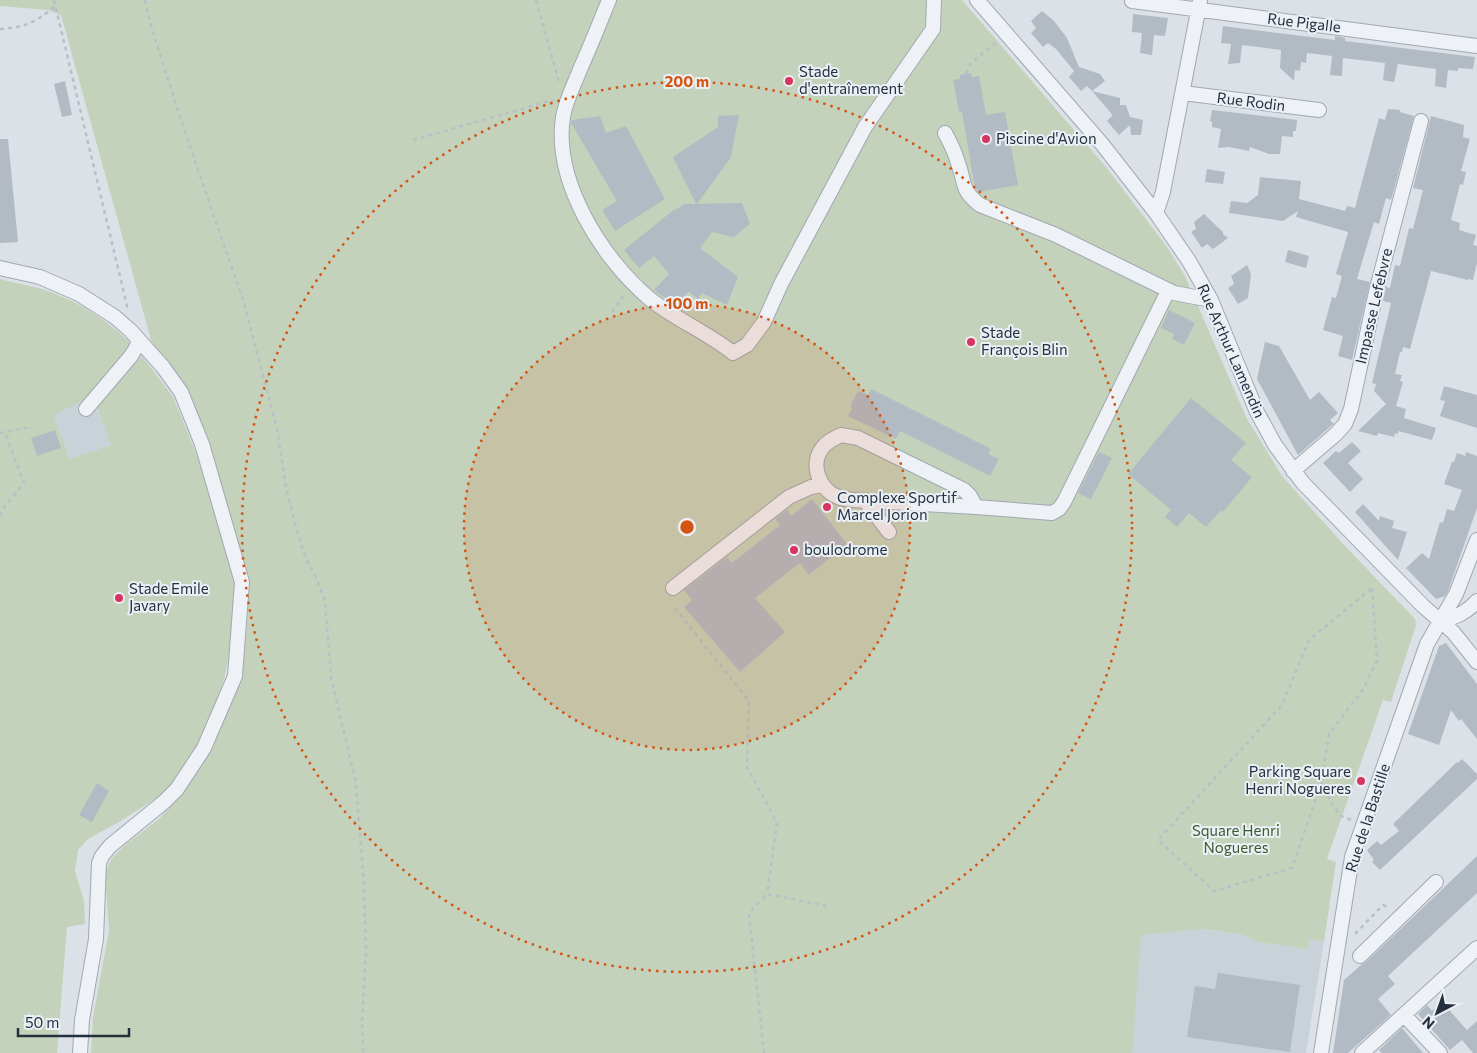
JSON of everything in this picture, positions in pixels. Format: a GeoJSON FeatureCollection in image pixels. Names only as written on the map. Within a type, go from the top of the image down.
{"type":"FeatureCollection","features":[{"type":"Feature","properties":{"kind":"street"},"geometry":{"type":"LineString","coordinates":[[609,0],[565,97],[562,137],[572,189],[582,213],[596,236],[612,259],[634,283],[650,299],[680,321],[733,353],[747,345],[764,322],[781,284],[865,127],[932,28],[934,0]]}},
{"type":"Feature","properties":{"kind":"street","name":"Rue Arthur Lamendin"},"geometry":{"type":"LineString","coordinates":[[977,0],[1102,144],[1156,213],[1189,261],[1211,300],[1257,412],[1293,471],[1303,484],[1423,606],[1452,632],[1477,662]]}},
{"type":"Feature","properties":{"kind":"street","name":"Rue Pigalle"},"geometry":{"type":"LineString","coordinates":[[1132,1],[1200,4],[1477,46]]}},
{"type":"Feature","properties":{"kind":"street"},"geometry":{"type":"LineString","coordinates":[[1156,213],[1163,192],[1200,4]]}},
{"type":"Feature","properties":{"kind":"street","name":"Rue Rodin"},"geometry":{"type":"LineString","coordinates":[[1183,93],[1319,110]]}},
{"type":"Feature","properties":{"kind":"street","name":"Impasse Lefebvre"},"geometry":{"type":"LineString","coordinates":[[1293,471],[1336,434],[1344,424],[1351,409],[1376,292],[1421,121]]}},
{"type":"Feature","properties":{"kind":"street"},"geometry":{"type":"LineString","coordinates":[[945,132],[959,164],[964,188],[970,197],[980,204],[1056,234],[1174,294],[1211,300]]}},
{"type":"Feature","properties":{"kind":"street"},"geometry":{"type":"LineString","coordinates":[[0,268],[40,277],[79,294],[115,317],[136,336],[163,367],[181,392],[202,444],[242,582],[235,676],[204,748],[177,789],[110,846],[99,863],[96,939],[82,1020],[80,1053]]}},
{"type":"Feature","properties":{"kind":"street"},"geometry":{"type":"LineString","coordinates":[[976,507],[964,490],[858,438],[841,435],[831,440],[824,446],[816,462],[816,472],[822,485],[827,491],[838,498],[1052,513],[1059,509],[1064,502],[1168,291]]}},
{"type":"Feature","properties":{"kind":"street"},"geometry":{"type":"LineString","coordinates":[[86,409],[131,356],[136,336]]}},
{"type":"Feature","properties":{"kind":"street"},"geometry":{"type":"LineString","coordinates":[[673,588],[789,497],[812,487],[822,485]]}},
{"type":"Feature","properties":{"kind":"street"},"geometry":{"type":"LineString","coordinates":[[865,501],[889,532]]}},
{"type":"Feature","properties":{"kind":"street","name":"Rue de la Bastille"},"geometry":{"type":"LineString","coordinates":[[1321,1053],[1352,857],[1428,644],[1456,594],[1477,540]]}},
{"type":"Feature","properties":{"kind":"street"},"geometry":{"type":"LineString","coordinates":[[1440,622],[1456,617],[1477,602]]}},
{"type":"Feature","properties":{"kind":"street"},"geometry":{"type":"LineString","coordinates":[[1360,956],[1436,882]]}},
{"type":"Feature","properties":{"kind":"street"},"geometry":{"type":"LineString","coordinates":[[1362,1053],[1477,948]]}},
{"type":"Feature","properties":{"kind":"street"},"geometry":{"type":"LineString","coordinates":[[1404,1015],[1440,1053]]}},
{"type":"Feature","properties":{"kind":"path"},"geometry":{"type":"LineString","coordinates":[[54,0],[136,336]]}},
{"type":"Feature","properties":{"kind":"path"},"geometry":{"type":"LineString","coordinates":[[145,0],[151,26],[180,117],[244,303],[277,429],[286,487],[296,527],[305,557],[316,577],[324,601],[331,677],[356,783],[364,887],[363,1053]]}},
{"type":"Feature","properties":{"kind":"path"},"geometry":{"type":"LineString","coordinates":[[412,140],[565,97],[536,0]]}},
{"type":"Feature","properties":{"kind":"path"},"geometry":{"type":"LineString","coordinates":[[0,29],[28,25],[45,15],[55,6]]}},
{"type":"Feature","properties":{"kind":"path"},"geometry":{"type":"LineString","coordinates":[[966,74],[972,63],[1007,34]]}},
{"type":"Feature","properties":{"kind":"path"},"geometry":{"type":"LineString","coordinates":[[612,312],[634,283]]}},
{"type":"Feature","properties":{"kind":"path"},"geometry":{"type":"LineString","coordinates":[[0,433],[32,426]]}},
{"type":"Feature","properties":{"kind":"path"},"geometry":{"type":"LineString","coordinates":[[0,516],[5,506],[24,483],[5,432]]}},
{"type":"Feature","properties":{"kind":"path"},"geometry":{"type":"LineString","coordinates":[[1321,784],[1292,868],[1214,891],[1158,840],[1282,704],[1309,640],[1372,588],[1376,661],[1362,691],[1329,734],[1321,784],[1338,815],[1363,825]]}},
{"type":"Feature","properties":{"kind":"path"},"geometry":{"type":"LineString","coordinates":[[674,608],[748,701],[748,767],[777,823],[767,894],[749,913],[764,1053]]}},
{"type":"Feature","properties":{"kind":"path"},"geometry":{"type":"LineString","coordinates":[[767,894],[827,906]]}},
{"type":"Feature","properties":{"kind":"path"},"geometry":{"type":"LineString","coordinates":[[1338,938],[1352,937],[1383,906],[1390,908]]}},
{"type":"Feature","properties":{"kind":"shaded area"},"geometry":{"type":"Polygon","coordinates":[[[131,343],[143,357],[126,369],[111,445],[70,459],[52,415],[85,400],[125,354],[131,343]]]}},
{"type":"Feature","properties":{"kind":"shaded area"},"geometry":{"type":"Polygon","coordinates":[[[1201,929],[1240,934],[1258,942],[1308,949],[1310,939],[1324,941],[1306,1053],[1112,1053],[1110,938],[1201,929]]]}},
{"type":"Feature","properties":{"kind":"green space","name":"Complexe Sportif Marcel Jorion"},"geometry":{"type":"Polygon","coordinates":[[[0,0],[962,0],[1106,167],[1167,247],[1185,276],[1246,417],[1282,476],[1344,545],[1415,619],[1416,625],[1391,702],[1383,700],[1327,859],[1336,862],[1324,941],[1310,939],[1308,949],[1258,942],[1240,934],[1202,929],[1141,935],[1132,1053],[91,1053],[93,1017],[109,931],[105,872],[112,858],[126,844],[159,819],[179,797],[197,769],[233,685],[246,638],[248,608],[244,570],[209,454],[151,340],[61,15],[48,10],[0,6],[0,0]]]}},
{"type":"Feature","properties":{"kind":"green space","name":"Stade Emile Javary"},"geometry":{"type":"Polygon","coordinates":[[[0,279],[64,297],[104,321],[131,343],[125,354],[85,400],[53,415],[70,459],[111,445],[97,405],[126,369],[143,357],[173,397],[199,460],[236,585],[230,650],[224,680],[207,725],[189,761],[166,792],[88,839],[78,850],[75,871],[84,901],[85,924],[67,927],[57,1053],[0,1053],[0,279]]]}},
{"type":"Feature","properties":{"kind":"building"},"geometry":{"type":"Polygon","coordinates":[[[1042,11],[1054,21],[1067,38],[1079,67],[1100,74],[1105,81],[1092,91],[1087,86],[1081,91],[1069,77],[1074,71],[1056,49],[1048,43],[1043,47],[1031,33],[1036,28],[1031,21],[1042,11]]]}},
{"type":"Feature","properties":{"kind":"building"},"geometry":{"type":"Polygon","coordinates":[[[1133,14],[1168,18],[1165,36],[1154,35],[1152,55],[1140,53],[1142,33],[1132,32],[1133,14]]]}},
{"type":"Feature","properties":{"kind":"building"},"geometry":{"type":"Polygon","coordinates":[[[1223,26],[1335,40],[1335,36],[1345,38],[1345,41],[1475,57],[1473,69],[1458,68],[1458,71],[1448,70],[1446,88],[1435,86],[1436,69],[1398,64],[1394,82],[1383,80],[1385,63],[1343,58],[1342,76],[1330,75],[1332,56],[1307,53],[1306,63],[1301,62],[1300,71],[1295,70],[1294,81],[1280,68],[1281,50],[1242,45],[1240,63],[1228,64],[1231,44],[1221,43],[1223,26]]]}},
{"type":"Feature","properties":{"kind":"building"},"geometry":{"type":"Polygon","coordinates":[[[971,73],[972,77],[979,76],[986,115],[1005,112],[1018,185],[979,192],[975,188],[962,112],[959,112],[953,80],[960,79],[960,75],[971,73]]]}},
{"type":"Feature","properties":{"kind":"building"},"geometry":{"type":"Polygon","coordinates":[[[65,81],[72,115],[62,117],[54,84],[65,81]]]}},
{"type":"Feature","properties":{"kind":"building"},"geometry":{"type":"Polygon","coordinates":[[[1092,91],[1120,98],[1120,105],[1126,105],[1130,117],[1143,120],[1141,135],[1131,135],[1130,125],[1119,135],[1107,121],[1112,116],[1111,113],[1092,91]]]}},
{"type":"Feature","properties":{"kind":"building"},"geometry":{"type":"Polygon","coordinates":[[[1388,109],[1400,110],[1400,112],[1414,116],[1391,200],[1386,198],[1379,224],[1374,222],[1357,279],[1370,282],[1352,360],[1338,356],[1343,336],[1323,330],[1332,297],[1336,298],[1342,276],[1336,274],[1348,232],[1296,217],[1298,211],[1283,221],[1229,213],[1231,201],[1247,203],[1258,195],[1260,177],[1301,181],[1299,199],[1345,211],[1347,206],[1355,208],[1379,118],[1385,120],[1388,109]]]}},
{"type":"Feature","properties":{"kind":"building"},"geometry":{"type":"Polygon","coordinates":[[[1212,110],[1297,120],[1296,131],[1293,131],[1293,137],[1282,136],[1280,154],[1269,154],[1250,147],[1249,151],[1229,147],[1218,148],[1221,129],[1212,127],[1212,122],[1210,121],[1212,110]]]}},
{"type":"Feature","properties":{"kind":"building"},"geometry":{"type":"Polygon","coordinates":[[[739,115],[731,157],[697,204],[742,203],[750,224],[734,237],[712,232],[700,248],[738,277],[727,305],[702,293],[698,299],[689,292],[673,304],[654,290],[669,274],[654,256],[639,268],[624,250],[671,212],[685,204],[696,204],[673,157],[718,127],[718,116],[739,115]]]}},
{"type":"Feature","properties":{"kind":"building"},"geometry":{"type":"Polygon","coordinates":[[[600,116],[606,133],[626,126],[665,199],[615,231],[602,210],[617,201],[571,123],[572,120],[600,116]]]}},
{"type":"Feature","properties":{"kind":"building"},"geometry":{"type":"Polygon","coordinates":[[[1431,116],[1464,125],[1463,137],[1470,139],[1461,171],[1466,172],[1463,185],[1460,184],[1451,220],[1460,223],[1459,230],[1476,235],[1473,245],[1477,246],[1477,263],[1473,280],[1431,271],[1410,349],[1403,347],[1402,352],[1400,352],[1395,374],[1402,375],[1400,381],[1403,382],[1396,406],[1406,409],[1404,418],[1436,428],[1432,440],[1398,431],[1398,434],[1395,433],[1394,437],[1378,433],[1377,436],[1358,431],[1386,404],[1374,391],[1376,384],[1372,383],[1391,303],[1383,301],[1386,287],[1390,288],[1395,265],[1400,266],[1409,228],[1413,229],[1423,190],[1413,188],[1431,116]]]}},
{"type":"Feature","properties":{"kind":"building"},"geometry":{"type":"Polygon","coordinates":[[[0,139],[8,139],[18,242],[0,243],[0,139]]]}},
{"type":"Feature","properties":{"kind":"building"},"geometry":{"type":"Polygon","coordinates":[[[1207,169],[1225,172],[1223,184],[1205,182],[1207,169]]]}},
{"type":"Feature","properties":{"kind":"building"},"geometry":{"type":"Polygon","coordinates":[[[1204,214],[1228,238],[1213,249],[1207,244],[1202,248],[1191,232],[1196,229],[1194,222],[1204,214]]]}},
{"type":"Feature","properties":{"kind":"building"},"geometry":{"type":"Polygon","coordinates":[[[1288,250],[1309,256],[1306,268],[1285,262],[1288,250]]]}},
{"type":"Feature","properties":{"kind":"building"},"geometry":{"type":"Polygon","coordinates":[[[1247,265],[1251,274],[1248,298],[1238,304],[1228,288],[1234,284],[1231,276],[1247,265]]]}},
{"type":"Feature","properties":{"kind":"building"},"geometry":{"type":"Polygon","coordinates":[[[1169,310],[1195,323],[1184,345],[1172,339],[1174,334],[1161,328],[1169,310]]]}},
{"type":"Feature","properties":{"kind":"building"},"geometry":{"type":"Polygon","coordinates":[[[1265,342],[1279,346],[1310,400],[1319,392],[1338,413],[1330,420],[1334,424],[1298,455],[1257,379],[1265,342]]]}},
{"type":"Feature","properties":{"kind":"building"},"geometry":{"type":"Polygon","coordinates":[[[1444,386],[1477,395],[1477,428],[1440,416],[1445,401],[1440,400],[1444,386]]]}},
{"type":"Feature","properties":{"kind":"building"},"geometry":{"type":"Polygon","coordinates":[[[871,389],[991,449],[988,454],[999,459],[990,476],[900,431],[896,439],[848,416],[858,391],[868,395],[871,389]]]}},
{"type":"Feature","properties":{"kind":"building"},"geometry":{"type":"Polygon","coordinates":[[[1191,398],[1246,443],[1231,460],[1252,477],[1223,512],[1221,510],[1206,527],[1189,513],[1177,527],[1165,517],[1171,510],[1128,474],[1191,398]]]}},
{"type":"Feature","properties":{"kind":"building"},"geometry":{"type":"Polygon","coordinates":[[[55,430],[61,448],[37,456],[31,438],[55,430]]]}},
{"type":"Feature","properties":{"kind":"building"},"geometry":{"type":"Polygon","coordinates":[[[1352,442],[1361,451],[1348,463],[1363,479],[1350,492],[1323,463],[1336,451],[1339,453],[1352,442]]]}},
{"type":"Feature","properties":{"kind":"building"},"geometry":{"type":"Polygon","coordinates":[[[1099,452],[1112,458],[1091,499],[1078,493],[1099,452]]]}},
{"type":"Feature","properties":{"kind":"building"},"geometry":{"type":"Polygon","coordinates":[[[1466,452],[1477,456],[1477,508],[1448,591],[1445,596],[1436,599],[1406,568],[1422,553],[1429,559],[1440,522],[1443,523],[1447,509],[1454,511],[1462,490],[1444,484],[1457,453],[1465,456],[1466,452]]]}},
{"type":"Feature","properties":{"kind":"building"},"geometry":{"type":"Polygon","coordinates":[[[812,499],[847,544],[809,575],[800,563],[755,598],[785,632],[740,672],[684,607],[692,600],[684,590],[727,557],[732,563],[780,525],[775,519],[787,510],[791,516],[812,499]]]}},
{"type":"Feature","properties":{"kind":"building"},"geometry":{"type":"Polygon","coordinates":[[[1363,504],[1379,521],[1380,516],[1394,521],[1392,528],[1407,532],[1398,560],[1355,512],[1363,504]]]}},
{"type":"Feature","properties":{"kind":"building"},"geometry":{"type":"Polygon","coordinates":[[[1446,643],[1477,684],[1477,739],[1451,710],[1439,745],[1408,734],[1439,646],[1446,643]]]}},
{"type":"Feature","properties":{"kind":"building"},"geometry":{"type":"Polygon","coordinates":[[[1462,759],[1477,774],[1477,779],[1380,870],[1372,862],[1374,860],[1367,850],[1377,841],[1381,845],[1399,831],[1393,824],[1462,759]]]}},
{"type":"Feature","properties":{"kind":"building"},"geometry":{"type":"Polygon","coordinates":[[[97,783],[109,791],[92,822],[79,815],[97,783]]]}},
{"type":"Feature","properties":{"kind":"building"},"geometry":{"type":"Polygon","coordinates":[[[1477,856],[1477,893],[1388,976],[1395,984],[1378,999],[1391,1015],[1348,1053],[1333,1053],[1344,980],[1366,962],[1477,856]]]}},
{"type":"Feature","properties":{"kind":"building"},"geometry":{"type":"Polygon","coordinates":[[[1218,973],[1300,985],[1290,1052],[1187,1037],[1195,986],[1215,989],[1218,973]]]}},
{"type":"Feature","properties":{"kind":"building"},"geometry":{"type":"Polygon","coordinates":[[[1442,1002],[1467,1030],[1477,1021],[1477,1053],[1473,1053],[1462,1040],[1450,1050],[1418,1014],[1427,1005],[1432,1011],[1442,1002]]]}},
{"type":"Feature","properties":{"kind":"building"},"geometry":{"type":"Polygon","coordinates":[[[1402,1028],[1423,1053],[1382,1053],[1379,1050],[1402,1028]]]}},
{"type":"Feature","properties":{"kind":"place","name":"Stade d'entraînement"},"geometry":{"type":"Point","coordinates":[789,81]}},
{"type":"Feature","properties":{"kind":"place","name":"Piscine d'Avion"},"geometry":{"type":"Point","coordinates":[986,139]}},
{"type":"Feature","properties":{"kind":"place","name":"Stade François Blin"},"geometry":{"type":"Point","coordinates":[971,342]}},
{"type":"Feature","properties":{"kind":"place","name":"Complexe Sportif Marcel Jorion"},"geometry":{"type":"Point","coordinates":[827,507]}},
{"type":"Feature","properties":{"kind":"place","name":"boulodrome"},"geometry":{"type":"Point","coordinates":[794,550]}},
{"type":"Feature","properties":{"kind":"place","name":"Stade Emile Javary"},"geometry":{"type":"Point","coordinates":[119,598]}},
{"type":"Feature","properties":{"kind":"place","name":"Parking Square Henri Nogueres"},"geometry":{"type":"Point","coordinates":[1361,781]}},
{"type":"Feature","properties":{"kind":"park label","name":"Square Henri Nogueres"},"geometry":{"type":"Point","coordinates":[1236,840]}}]}
